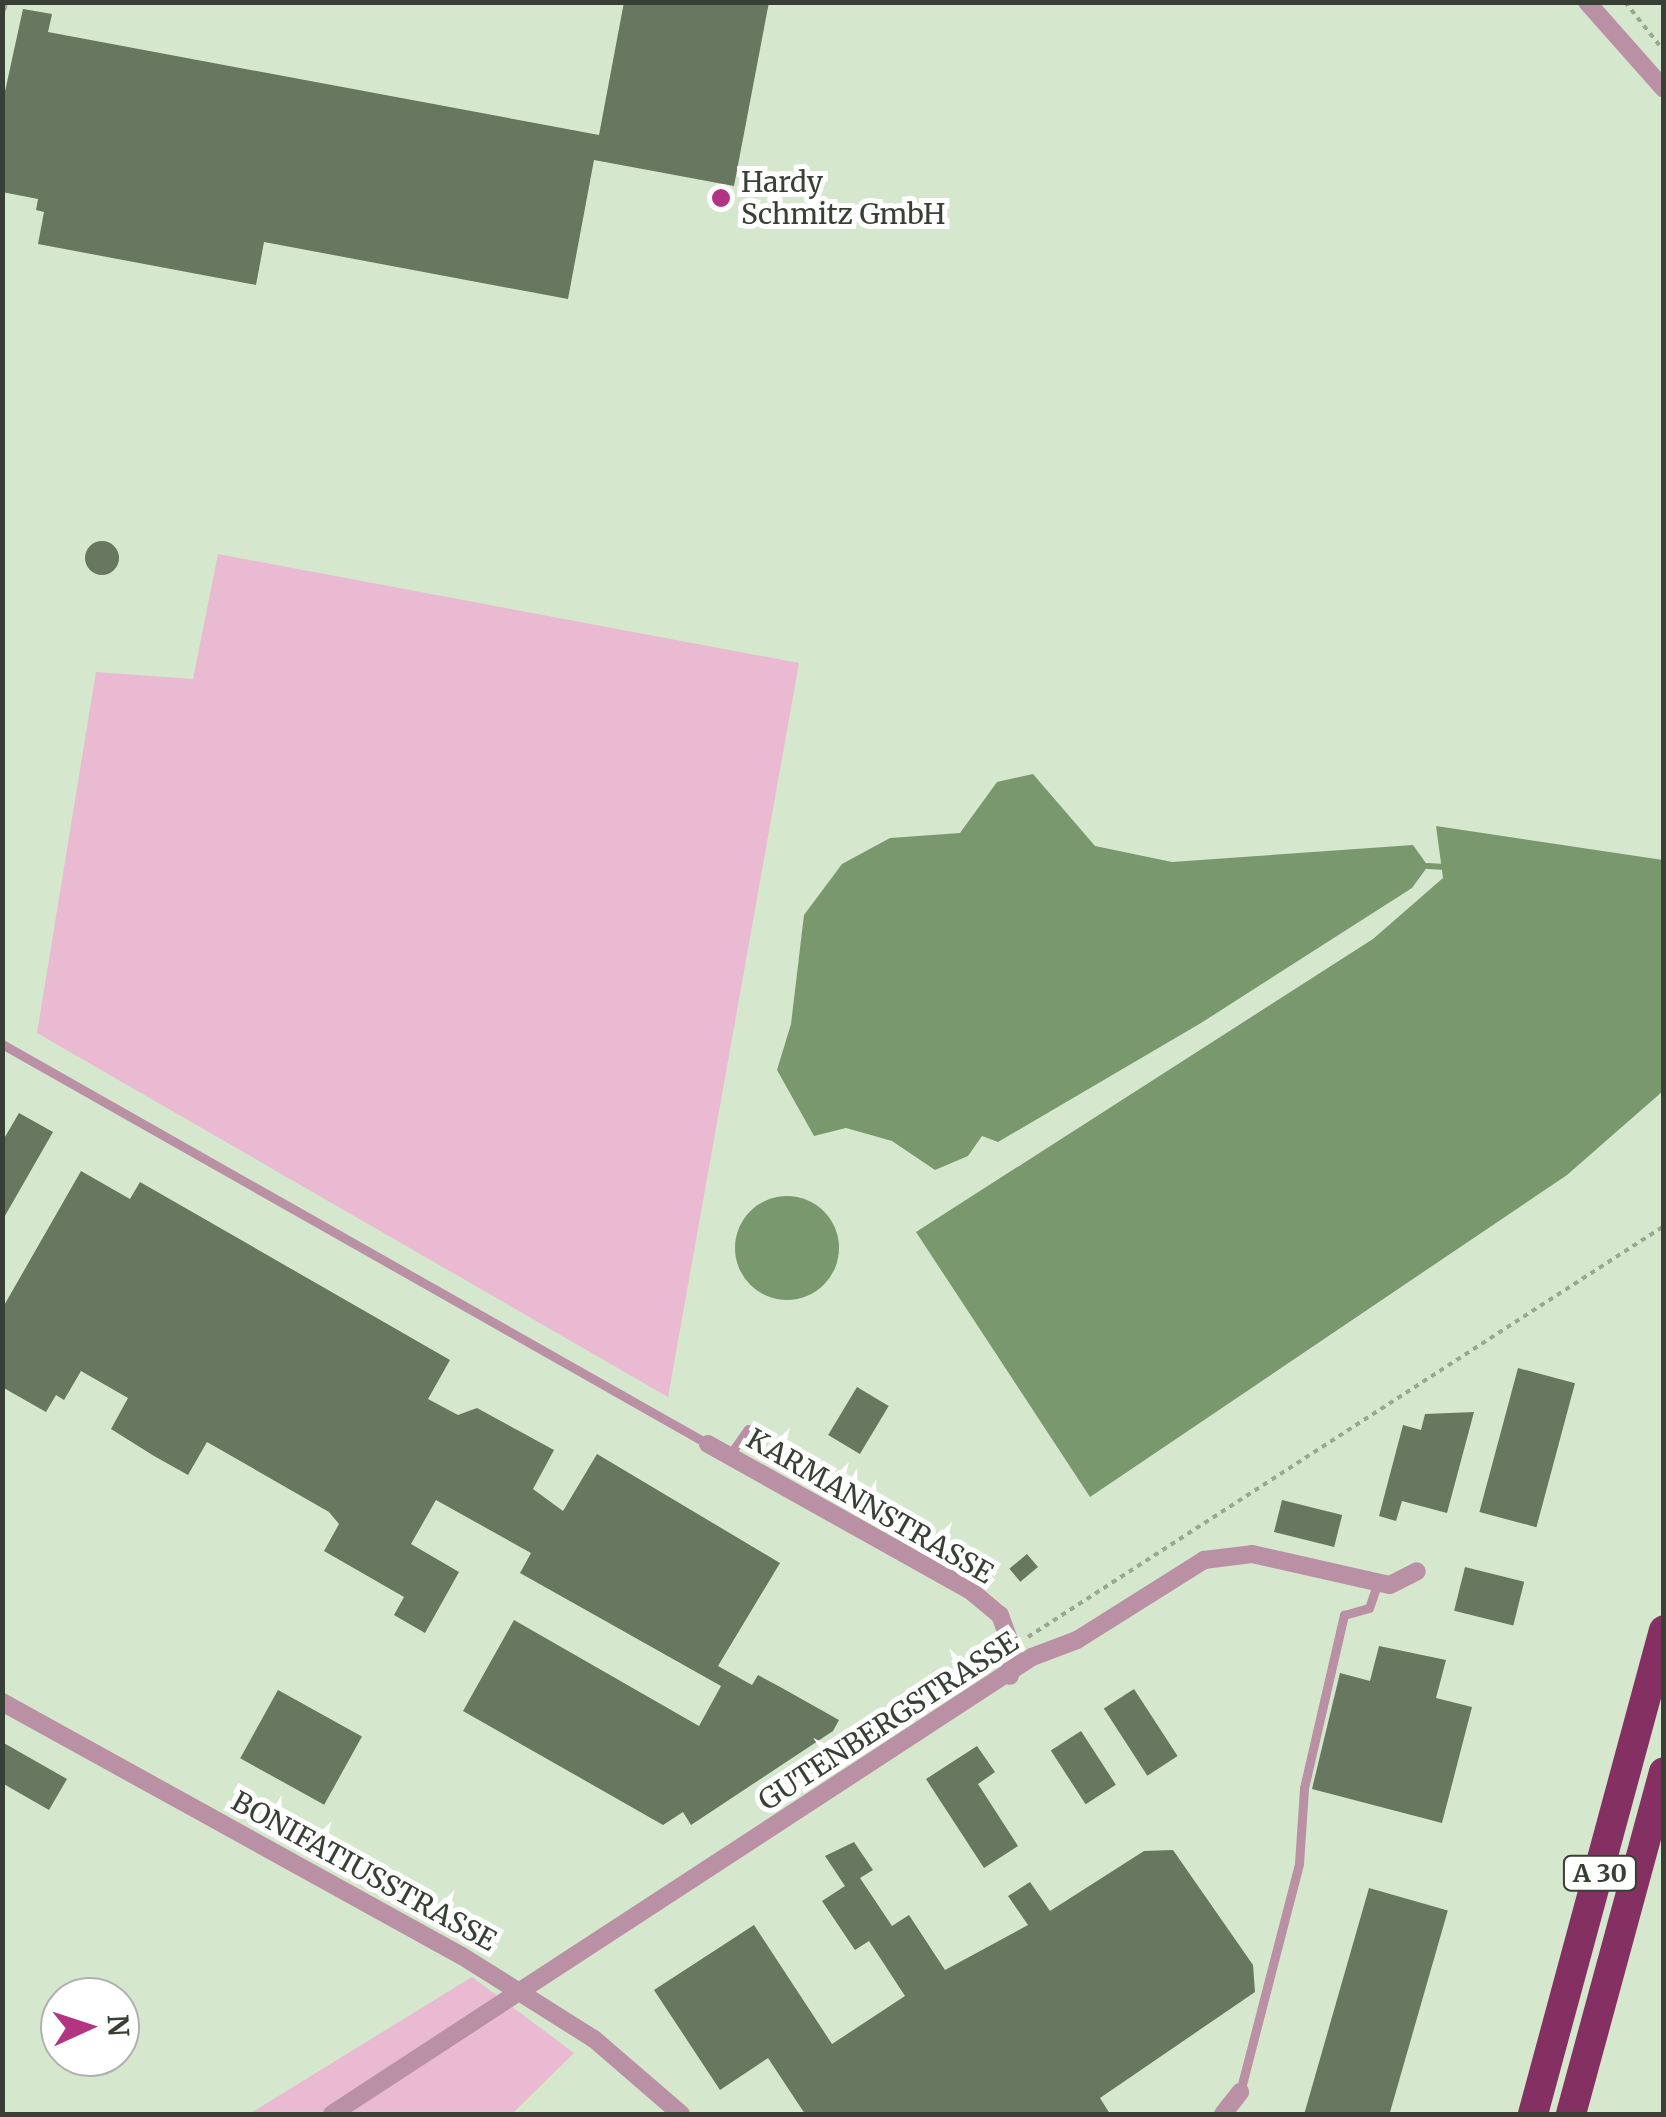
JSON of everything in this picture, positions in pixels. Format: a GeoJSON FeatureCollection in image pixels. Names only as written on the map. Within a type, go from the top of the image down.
{"type":"FeatureCollection","features":[{"type":"Feature","properties":{"kind":"highway","name":"A 30"},"geometry":{"type":"LineString","coordinates":[[1533,2114],[1664,1630]]}},
{"type":"Feature","properties":{"kind":"highway","name":"A 30"},"geometry":{"type":"LineString","coordinates":[[1571,2114],[1664,1772]]}},
{"type":"Feature","properties":{"kind":"street"},"geometry":{"type":"LineString","coordinates":[[1588,2],[1664,90]]}},
{"type":"Feature","properties":{"kind":"street","name":"KARMANNSTRASSE"},"geometry":{"type":"LineString","coordinates":[[708,1444],[971,1590],[1000,1615],[1013,1650]]}},
{"type":"Feature","properties":{"kind":"street","name":"GUTENBERGSTRASSE"},"geometry":{"type":"LineString","coordinates":[[332,2114],[1010,1676],[1204,1560],[1252,1554],[1390,1585],[1418,1571]]}},
{"type":"Feature","properties":{"kind":"street"},"geometry":{"type":"LineString","coordinates":[[1010,1676],[1013,1650]]}},
{"type":"Feature","properties":{"kind":"street","name":"BONIFATIUSSTRASSE"},"geometry":{"type":"LineString","coordinates":[[2,1702],[521,1992],[594,2040],[681,2114]]}},
{"type":"Feature","properties":{"kind":"street"},"geometry":{"type":"LineString","coordinates":[[1223,2114],[1240,2092]]}},
{"type":"Feature","properties":{"kind":"lane"},"geometry":{"type":"LineString","coordinates":[[2,1044],[708,1444]]}},
{"type":"Feature","properties":{"kind":"lane"},"geometry":{"type":"LineString","coordinates":[[729,1456],[748,1429]]}},
{"type":"Feature","properties":{"kind":"lane"},"geometry":{"type":"LineString","coordinates":[[1240,2092],[1300,1864],[1304,1788],[1344,1615],[1369,1608],[1378,1582]]}},
{"type":"Feature","properties":{"kind":"path"},"geometry":{"type":"LineString","coordinates":[[1625,2],[1664,51]]}},
{"type":"Feature","properties":{"kind":"path"},"geometry":{"type":"LineString","coordinates":[[1013,1650],[1045,1622],[1230,1512],[1664,1226]]}},
{"type":"Feature","properties":{"kind":"shaded area"},"geometry":{"type":"Polygon","coordinates":[[[218,554],[799,663],[668,1397],[37,1033],[96,672],[193,679],[218,554]]]}},
{"type":"Feature","properties":{"kind":"shaded area"},"geometry":{"type":"Polygon","coordinates":[[[1033,774],[1095,846],[1172,862],[1413,845],[1428,866],[1412,888],[1201,1023],[998,1142],[982,1136],[968,1156],[935,1170],[892,1141],[846,1128],[814,1136],[777,1070],[791,1024],[804,915],[842,864],[890,838],[960,833],[997,782],[1033,774]]]}},
{"type":"Feature","properties":{"kind":"shaded area"},"geometry":{"type":"Polygon","coordinates":[[[1436,826],[1663,860],[1663,1091],[1567,1175],[1090,1497],[916,1232],[1373,939],[1443,878],[1436,826]]]}},
{"type":"Feature","properties":{"kind":"shaded area"},"geometry":{"type":"Polygon","coordinates":[[[787,1196],[807,1200],[824,1211],[835,1228],[839,1248],[835,1268],[824,1285],[807,1296],[787,1300],[767,1296],[750,1285],[739,1268],[735,1248],[739,1228],[750,1211],[767,1200],[787,1196]]]}},
{"type":"Feature","properties":{"kind":"shaded area"},"geometry":{"type":"Polygon","coordinates":[[[472,1977],[574,2053],[512,2114],[249,2114],[472,1977]]]}},
{"type":"Feature","properties":{"kind":"building"},"geometry":{"type":"Polygon","coordinates":[[[624,2],[769,2],[734,186],[594,160],[568,299],[264,242],[256,285],[38,244],[44,212],[36,210],[38,199],[2,192],[2,105],[23,9],[52,14],[48,32],[599,135],[624,2]]]}},
{"type":"Feature","properties":{"kind":"building"},"geometry":{"type":"Polygon","coordinates":[[[102,541],[114,546],[119,558],[114,570],[102,575],[90,570],[85,558],[90,546],[102,541]]]}},
{"type":"Feature","properties":{"kind":"building"},"geometry":{"type":"Polygon","coordinates":[[[19,1113],[53,1132],[2,1221],[2,1142],[19,1113]]]}},
{"type":"Feature","properties":{"kind":"building"},"geometry":{"type":"Polygon","coordinates":[[[81,1171],[130,1199],[140,1182],[450,1360],[428,1399],[458,1415],[477,1408],[554,1450],[533,1489],[563,1511],[597,1454],[780,1563],[718,1666],[752,1685],[758,1675],[839,1720],[833,1731],[691,1825],[683,1812],[663,1825],[463,1711],[514,1620],[699,1726],[721,1686],[520,1573],[531,1553],[436,1500],[411,1544],[459,1572],[425,1633],[394,1615],[404,1597],[324,1551],[339,1524],[329,1512],[207,1442],[188,1475],[154,1456],[111,1429],[128,1398],[81,1371],[64,1400],[56,1395],[46,1412],[2,1387],[2,1309],[81,1171]]]}},
{"type":"Feature","properties":{"kind":"building"},"geometry":{"type":"Polygon","coordinates":[[[1518,1368],[1575,1383],[1536,1527],[1479,1512],[1518,1368]]]}},
{"type":"Feature","properties":{"kind":"building"},"geometry":{"type":"Polygon","coordinates":[[[857,1387],[889,1406],[860,1454],[828,1435],[857,1387]]]}},
{"type":"Feature","properties":{"kind":"building"},"geometry":{"type":"Polygon","coordinates":[[[1474,1412],[1447,1513],[1402,1501],[1396,1521],[1379,1516],[1403,1425],[1421,1430],[1425,1414],[1474,1412]]]}},
{"type":"Feature","properties":{"kind":"building"},"geometry":{"type":"Polygon","coordinates":[[[1282,1500],[1342,1515],[1334,1547],[1274,1532],[1282,1500]]]}},
{"type":"Feature","properties":{"kind":"building"},"geometry":{"type":"Polygon","coordinates":[[[1027,1554],[1038,1567],[1020,1582],[1009,1569],[1027,1554]]]}},
{"type":"Feature","properties":{"kind":"building"},"geometry":{"type":"Polygon","coordinates":[[[1465,1567],[1524,1582],[1513,1625],[1454,1611],[1465,1567]]]}},
{"type":"Feature","properties":{"kind":"building"},"geometry":{"type":"Polygon","coordinates":[[[1379,1646],[1446,1660],[1436,1698],[1472,1707],[1442,1823],[1312,1789],[1340,1673],[1370,1681],[1379,1646]]]}},
{"type":"Feature","properties":{"kind":"building"},"geometry":{"type":"Polygon","coordinates":[[[1134,1689],[1178,1756],[1147,1776],[1104,1709],[1134,1689]]]}},
{"type":"Feature","properties":{"kind":"building"},"geometry":{"type":"Polygon","coordinates":[[[278,1690],[362,1737],[324,1805],[240,1758],[278,1690]]]}},
{"type":"Feature","properties":{"kind":"building"},"geometry":{"type":"Polygon","coordinates":[[[1081,1731],[1116,1785],[1086,1804],[1051,1751],[1081,1731]]]}},
{"type":"Feature","properties":{"kind":"building"},"geometry":{"type":"Polygon","coordinates":[[[2,1742],[67,1779],[49,1810],[2,1783],[2,1742]]]}},
{"type":"Feature","properties":{"kind":"building"},"geometry":{"type":"Polygon","coordinates":[[[977,1746],[995,1772],[978,1784],[1018,1846],[984,1868],[926,1779],[977,1746]]]}},
{"type":"Feature","properties":{"kind":"building"},"geometry":{"type":"Polygon","coordinates":[[[854,1842],[873,1870],[860,1878],[892,1926],[909,1915],[945,1970],[1028,1925],[1008,1896],[1030,1882],[1050,1911],[1144,1851],[1173,1850],[1253,1965],[1255,1992],[1100,2098],[1110,2114],[805,2114],[768,2058],[720,2090],[654,1990],[754,1925],[832,2044],[905,1996],[869,1941],[855,1950],[822,1901],[845,1886],[825,1856],[854,1842]]]}},
{"type":"Feature","properties":{"kind":"building"},"geometry":{"type":"Polygon","coordinates":[[[1369,1888],[1448,1911],[1390,2114],[1304,2114],[1369,1888]]]}},
{"type":"Feature","properties":{"kind":"waterway"},"geometry":{"type":"LineString","coordinates":[[1428,866],[1445,867]]}},
{"type":"Feature","properties":{"kind":"place","name":"Hardy Schmitz GmbH"},"geometry":{"type":"Point","coordinates":[721,198]}}]}
